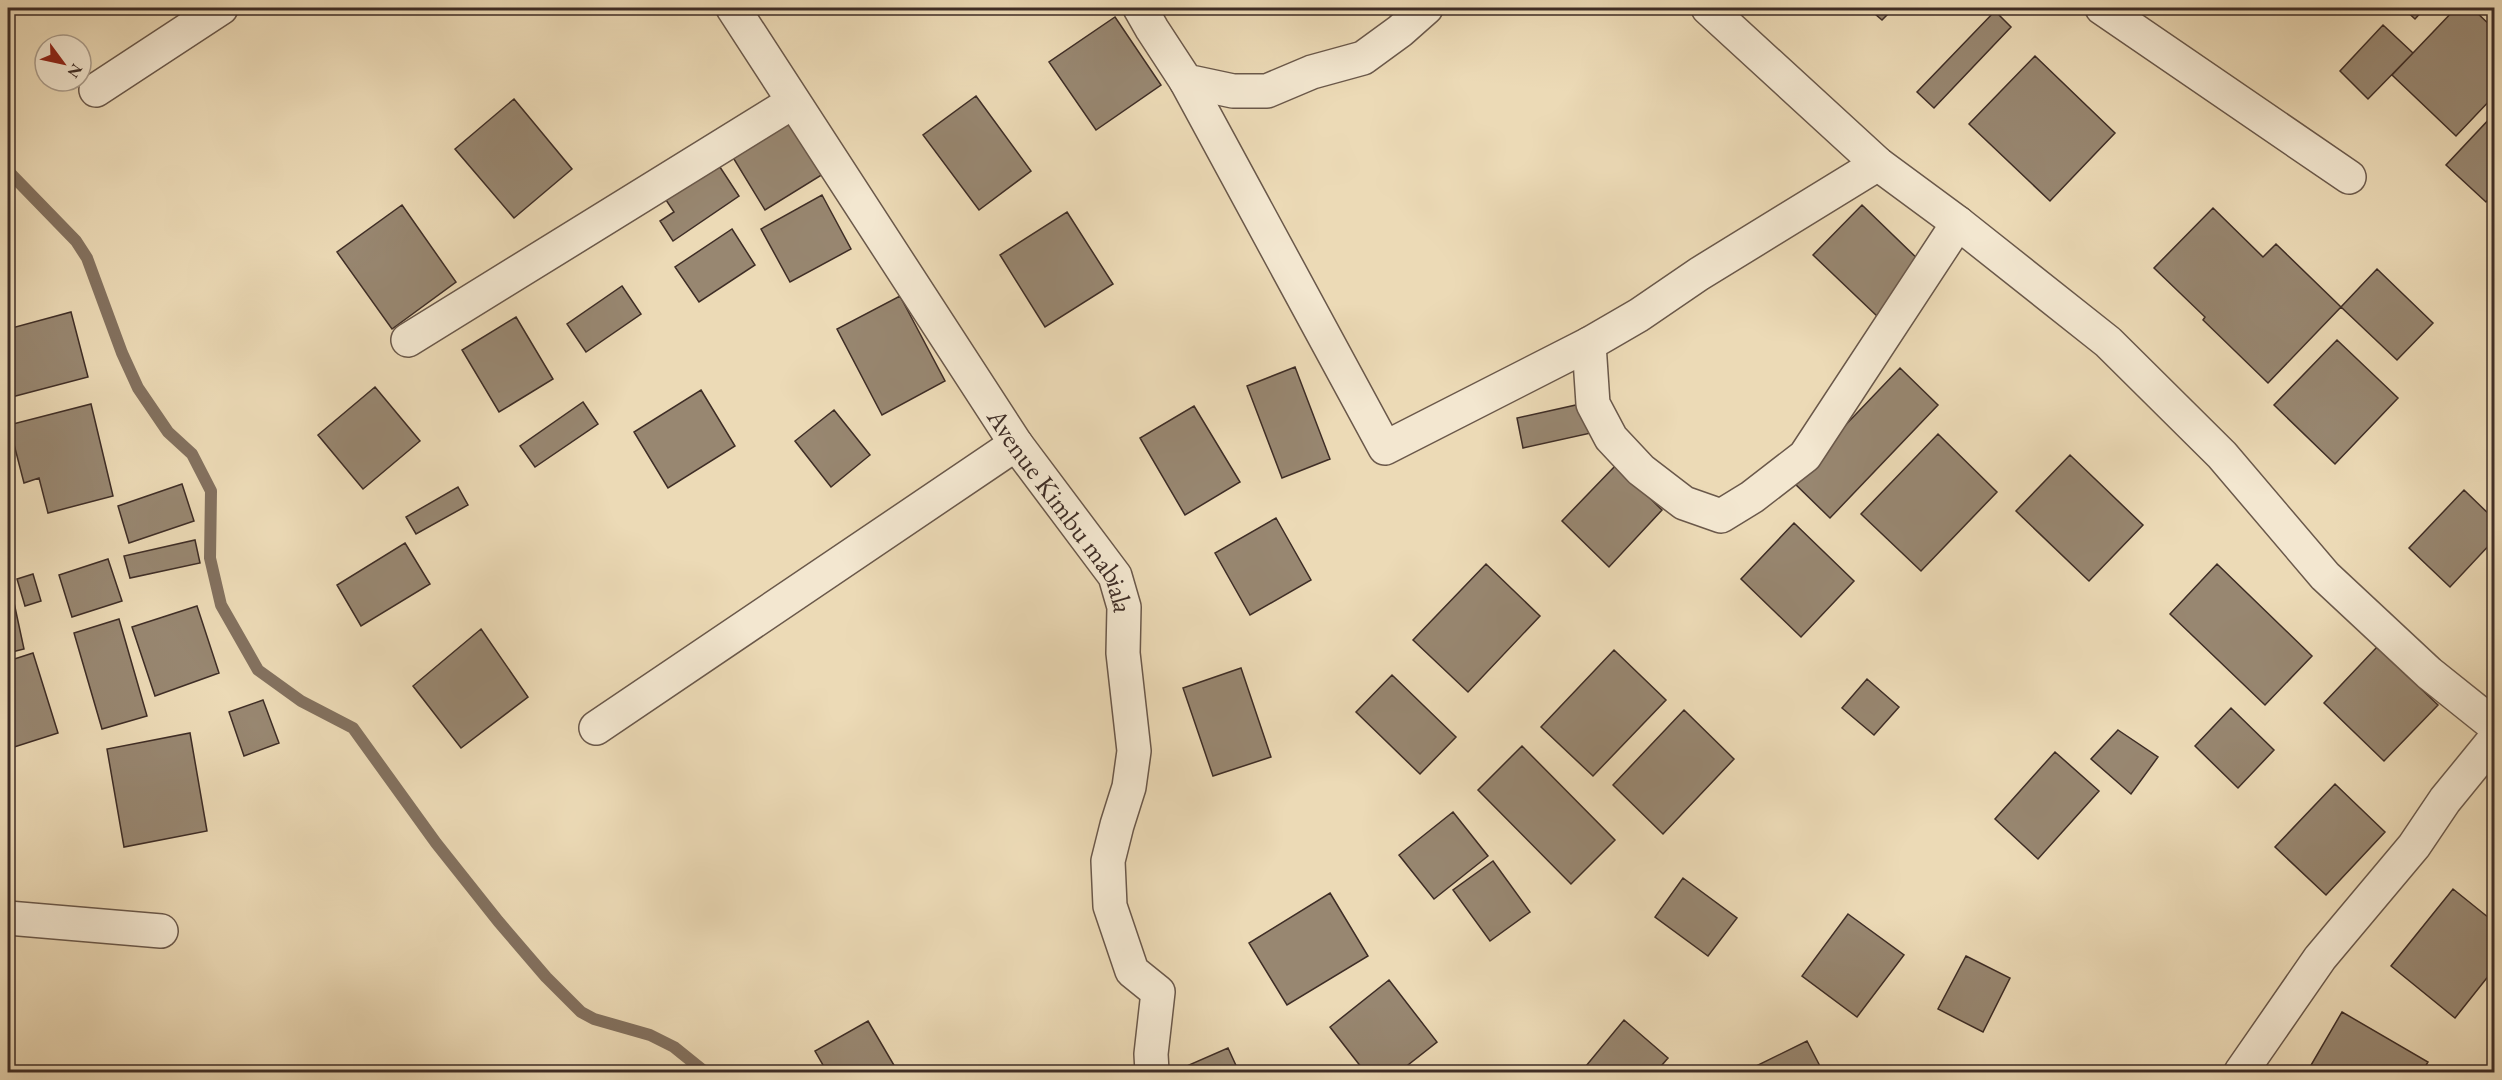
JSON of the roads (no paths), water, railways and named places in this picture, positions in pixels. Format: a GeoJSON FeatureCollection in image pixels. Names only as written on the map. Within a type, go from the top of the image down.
{"type":"FeatureCollection","features":[{"type":"Feature","properties":{"kind":"street"},"geometry":{"type":"LineString","coordinates":[[96,90],[221,8]]}},
{"type":"Feature","properties":{"kind":"street","name":"Avenue Kimbu mabiala"},"geometry":{"type":"LineString","coordinates":[[733,8],[1016,444],[1115,576],[1124,607],[1123,653],[1134,751],[1129,787],[1108,861],[1110,906],[1132,971],[1158,992],[1151,1054],[1152,1072]]}},
{"type":"Feature","properties":{"kind":"street"},"geometry":{"type":"LineString","coordinates":[[1140,8],[1186,81],[1385,448],[1589,344],[1639,315],[1700,274],[1878,164]]}},
{"type":"Feature","properties":{"kind":"street"},"geometry":{"type":"LineString","coordinates":[[1186,81],[1233,91],[1267,91],[1312,72],[1363,58],[1400,31],[1426,8]]}},
{"type":"Feature","properties":{"kind":"street"},"geometry":{"type":"LineString","coordinates":[[1708,8],[1878,164],[1958,223],[2108,342],[2222,455],[2325,576],[2429,674],[2494,724]]}},
{"type":"Feature","properties":{"kind":"street"},"geometry":{"type":"LineString","coordinates":[[2102,8],[2349,177]]}},
{"type":"Feature","properties":{"kind":"street"},"geometry":{"type":"LineString","coordinates":[[408,340],[793,102]]}},
{"type":"Feature","properties":{"kind":"street"},"geometry":{"type":"LineString","coordinates":[[1589,344],[1593,404],[1611,438],[1641,470],[1684,503],[1721,516],[1805,456],[1958,223]]}},
{"type":"Feature","properties":{"kind":"street"},"geometry":{"type":"LineString","coordinates":[[596,728],[1016,444]]}},
{"type":"Feature","properties":{"kind":"street"},"geometry":{"type":"LineString","coordinates":[[2241,1072],[2320,958],[2414,846],[2445,800],[2494,740]]}},
{"type":"Feature","properties":{"kind":"street"},"geometry":{"type":"LineString","coordinates":[[8,918],[161,931]]}},
{"type":"Feature","properties":{"kind":"waterway"},"geometry":{"type":"LineString","coordinates":[[8,171],[76,241],[87,258],[122,353],[138,388],[168,432],[192,454],[211,491],[210,558],[221,605],[258,670],[301,701],[353,728],[436,843],[498,921],[546,977],[581,1012],[594,1019],[650,1035],[674,1047],[705,1072]]}}]}
